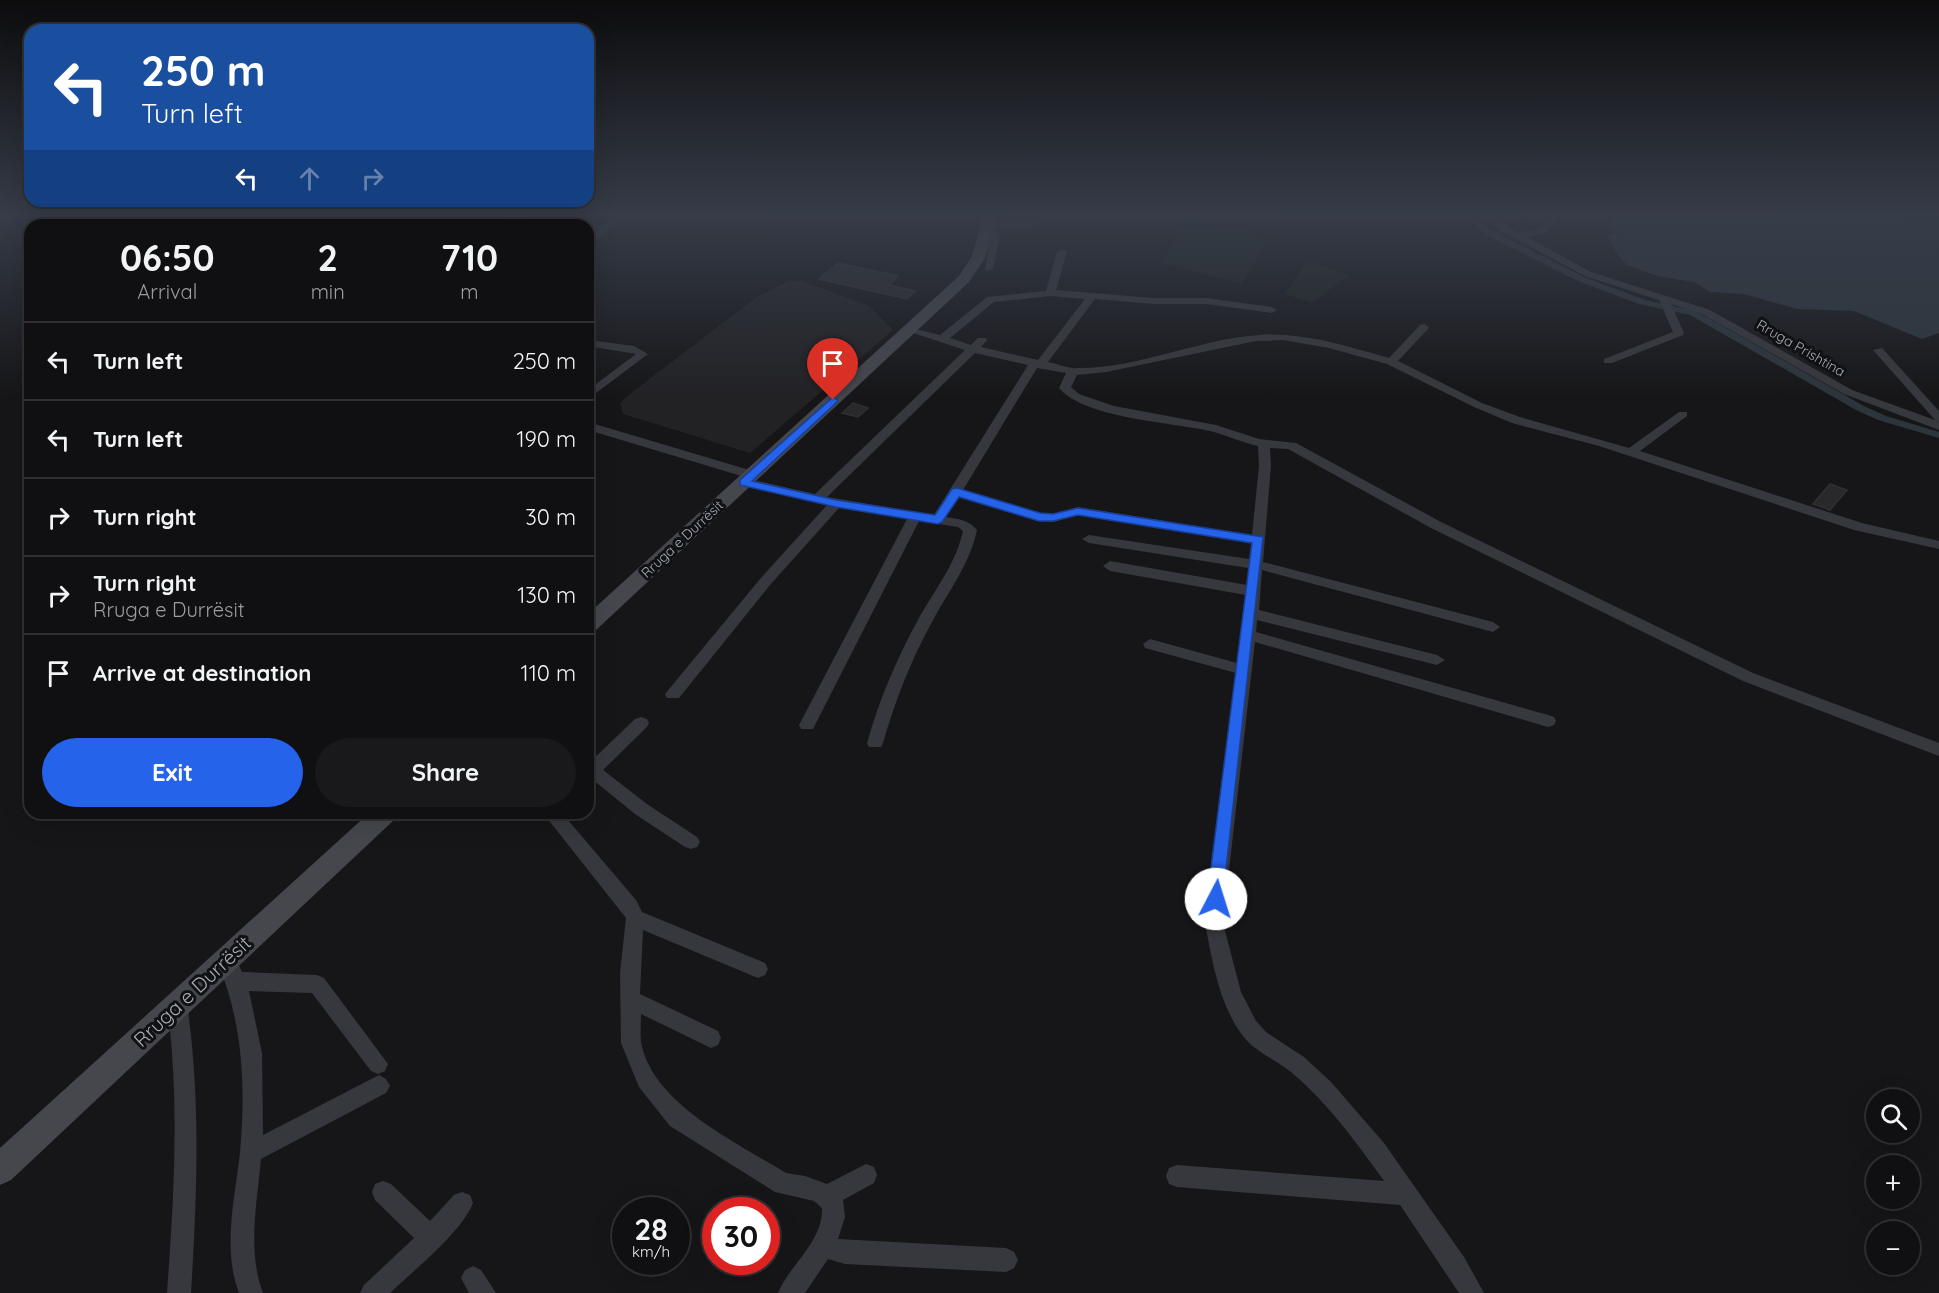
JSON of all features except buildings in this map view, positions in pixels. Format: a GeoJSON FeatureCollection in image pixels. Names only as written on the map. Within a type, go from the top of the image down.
{"type":"FeatureCollection","features":[{"type":"Feature","properties":{"kind":"main road","name":"Rruga e Durrësit"},"geometry":{"type":"LineString","coordinates":[[594,620],[911,329],[964,276]]}},
{"type":"Feature","properties":{"kind":"main road","name":"Rruga e Durrësit"},"geometry":{"type":"LineString","coordinates":[[0,1169],[177,1005],[232,970],[379,819]]}},
{"type":"Feature","properties":{"kind":"street"},"geometry":{"type":"LineString","coordinates":[[1050,293],[1055,276]]}},
{"type":"Feature","properties":{"kind":"street","name":"Rruga Prishtina"},"geometry":{"type":"LineString","coordinates":[[1594,276],[1667,304],[1722,319],[1848,392],[1939,426]]}},
{"type":"Feature","properties":{"kind":"street"},"geometry":{"type":"LineString","coordinates":[[942,339],[992,299],[1029,297],[1050,293],[1214,301],[1272,310]]}},
{"type":"Feature","properties":{"kind":"street"},"geometry":{"type":"LineString","coordinates":[[938,520],[1037,365],[1092,296]]}},
{"type":"Feature","properties":{"kind":"street"},"geometry":{"type":"LineString","coordinates":[[1608,362],[1679,333],[1667,304]]}},
{"type":"Feature","properties":{"kind":"street"},"geometry":{"type":"LineString","coordinates":[[1391,362],[1424,327]]}},
{"type":"Feature","properties":{"kind":"street"},"geometry":{"type":"LineString","coordinates":[[911,329],[973,349],[1072,371],[1106,369],[1269,337],[1330,345],[1391,362],[1499,414],[1630,453],[1859,527],[1939,545]]}},
{"type":"Feature","properties":{"kind":"street"},"geometry":{"type":"LineString","coordinates":[[818,499],[982,340]]}},
{"type":"Feature","properties":{"kind":"street"},"geometry":{"type":"LineString","coordinates":[[594,344],[634,349],[643,354],[594,391]]}},
{"type":"Feature","properties":{"kind":"street"},"geometry":{"type":"LineString","coordinates":[[1878,351],[1939,418]]}},
{"type":"Feature","properties":{"kind":"street"},"geometry":{"type":"LineString","coordinates":[[1072,371],[1065,388],[1078,399],[1101,406],[1216,429],[1264,444],[1285,443],[1304,451],[1339,474],[1436,525],[1590,603],[1748,677],[1939,750]]}},
{"type":"Feature","properties":{"kind":"street"},"geometry":{"type":"LineString","coordinates":[[1630,453],[1683,414]]}},
{"type":"Feature","properties":{"kind":"street"},"geometry":{"type":"LineString","coordinates":[[594,428],[818,499],[962,524],[970,533],[906,660],[880,721],[875,743]]}},
{"type":"Feature","properties":{"kind":"street"},"geometry":{"type":"LineString","coordinates":[[1264,444],[1265,466],[1251,613],[1214,923],[1232,994],[1249,1028],[1259,1039],[1297,1064],[1324,1089],[1376,1151],[1456,1265],[1472,1293]]}},
{"type":"Feature","properties":{"kind":"street"},"geometry":{"type":"LineString","coordinates":[[957,492],[1039,517],[1053,518],[1078,511],[1258,540]]}},
{"type":"Feature","properties":{"kind":"street"},"geometry":{"type":"LineString","coordinates":[[673,694],[765,582],[836,503]]}},
{"type":"Feature","properties":{"kind":"street"},"geometry":{"type":"LineString","coordinates":[[807,725],[915,516]]}},
{"type":"Feature","properties":{"kind":"street"},"geometry":{"type":"LineString","coordinates":[[1089,539],[1255,564],[1493,627]]}},
{"type":"Feature","properties":{"kind":"street"},"geometry":{"type":"LineString","coordinates":[[1110,566],[1252,591]]}},
{"type":"Feature","properties":{"kind":"street"},"geometry":{"type":"LineString","coordinates":[[1251,613],[1437,660]]}},
{"type":"Feature","properties":{"kind":"street"},"geometry":{"type":"LineString","coordinates":[[1248,635],[1548,721]]}},
{"type":"Feature","properties":{"kind":"street"},"geometry":{"type":"LineString","coordinates":[[1150,644],[1243,670]]}},
{"type":"Feature","properties":{"kind":"street"},"geometry":{"type":"LineString","coordinates":[[594,768],[641,723]]}},
{"type":"Feature","properties":{"kind":"street"},"geometry":{"type":"LineString","coordinates":[[594,775],[691,842]]}},
{"type":"Feature","properties":{"kind":"street"},"geometry":{"type":"LineString","coordinates":[[557,819],[629,906],[636,918],[630,999],[631,1043],[637,1063],[660,1100],[678,1118],[783,1184],[800,1186],[827,1196],[832,1202],[835,1213],[831,1229],[790,1293]]}},
{"type":"Feature","properties":{"kind":"street"},"geometry":{"type":"LineString","coordinates":[[636,918],[758,969]]}},
{"type":"Feature","properties":{"kind":"street"},"geometry":{"type":"LineString","coordinates":[[251,1153],[378,1075],[317,984],[232,970],[250,1047],[255,1113],[243,1216],[243,1247],[251,1293]]}},
{"type":"Feature","properties":{"kind":"street"},"geometry":{"type":"LineString","coordinates":[[630,999],[711,1038]]}},
{"type":"Feature","properties":{"kind":"street"},"geometry":{"type":"LineString","coordinates":[[177,1005],[184,1042],[186,1186],[179,1293]]}},
{"type":"Feature","properties":{"kind":"street"},"geometry":{"type":"LineString","coordinates":[[827,1196],[866,1174]]}},
{"type":"Feature","properties":{"kind":"street"},"geometry":{"type":"LineString","coordinates":[[1177,1176],[1407,1194]]}},
{"type":"Feature","properties":{"kind":"street"},"geometry":{"type":"LineString","coordinates":[[383,1192],[430,1238]]}},
{"type":"Feature","properties":{"kind":"street"},"geometry":{"type":"LineString","coordinates":[[372,1293],[430,1238],[462,1203]]}},
{"type":"Feature","properties":{"kind":"street"},"geometry":{"type":"LineString","coordinates":[[822,1246],[845,1252],[1006,1260]]}},
{"type":"Feature","properties":{"kind":"shaded area"},"geometry":{"type":"Polygon","coordinates":[[[1212,276],[1246,276],[1241,284],[1212,276]]]}},
{"type":"Feature","properties":{"kind":"shaded area"},"geometry":{"type":"Polygon","coordinates":[[[1297,276],[1349,276],[1311,303],[1285,294],[1297,276]]]}},
{"type":"Feature","properties":{"kind":"shaded area"},"geometry":{"type":"Polygon","coordinates":[[[1660,276],[1939,276],[1939,333],[1922,339],[1854,311],[1797,309],[1744,294],[1710,292],[1694,282],[1660,276]]]}},
{"type":"Feature","properties":{"kind":"shaded area"},"geometry":{"type":"Polygon","coordinates":[[[788,281],[801,281],[868,305],[893,330],[750,453],[623,414],[620,403],[631,393],[757,297],[788,281]]]}},
{"type":"Feature","properties":{"kind":"waterway"},"geometry":{"type":"LineString","coordinates":[[1576,276],[1642,302],[1693,313],[1860,408],[1882,418],[1939,435]]}},
{"type":"Feature","properties":{"kind":"route"},"geometry":{"type":"LineString","coordinates":[[833,400],[744,482],[836,503],[938,520],[957,492],[1039,517],[1053,518],[1078,511],[1258,540],[1216,899]]}}]}
